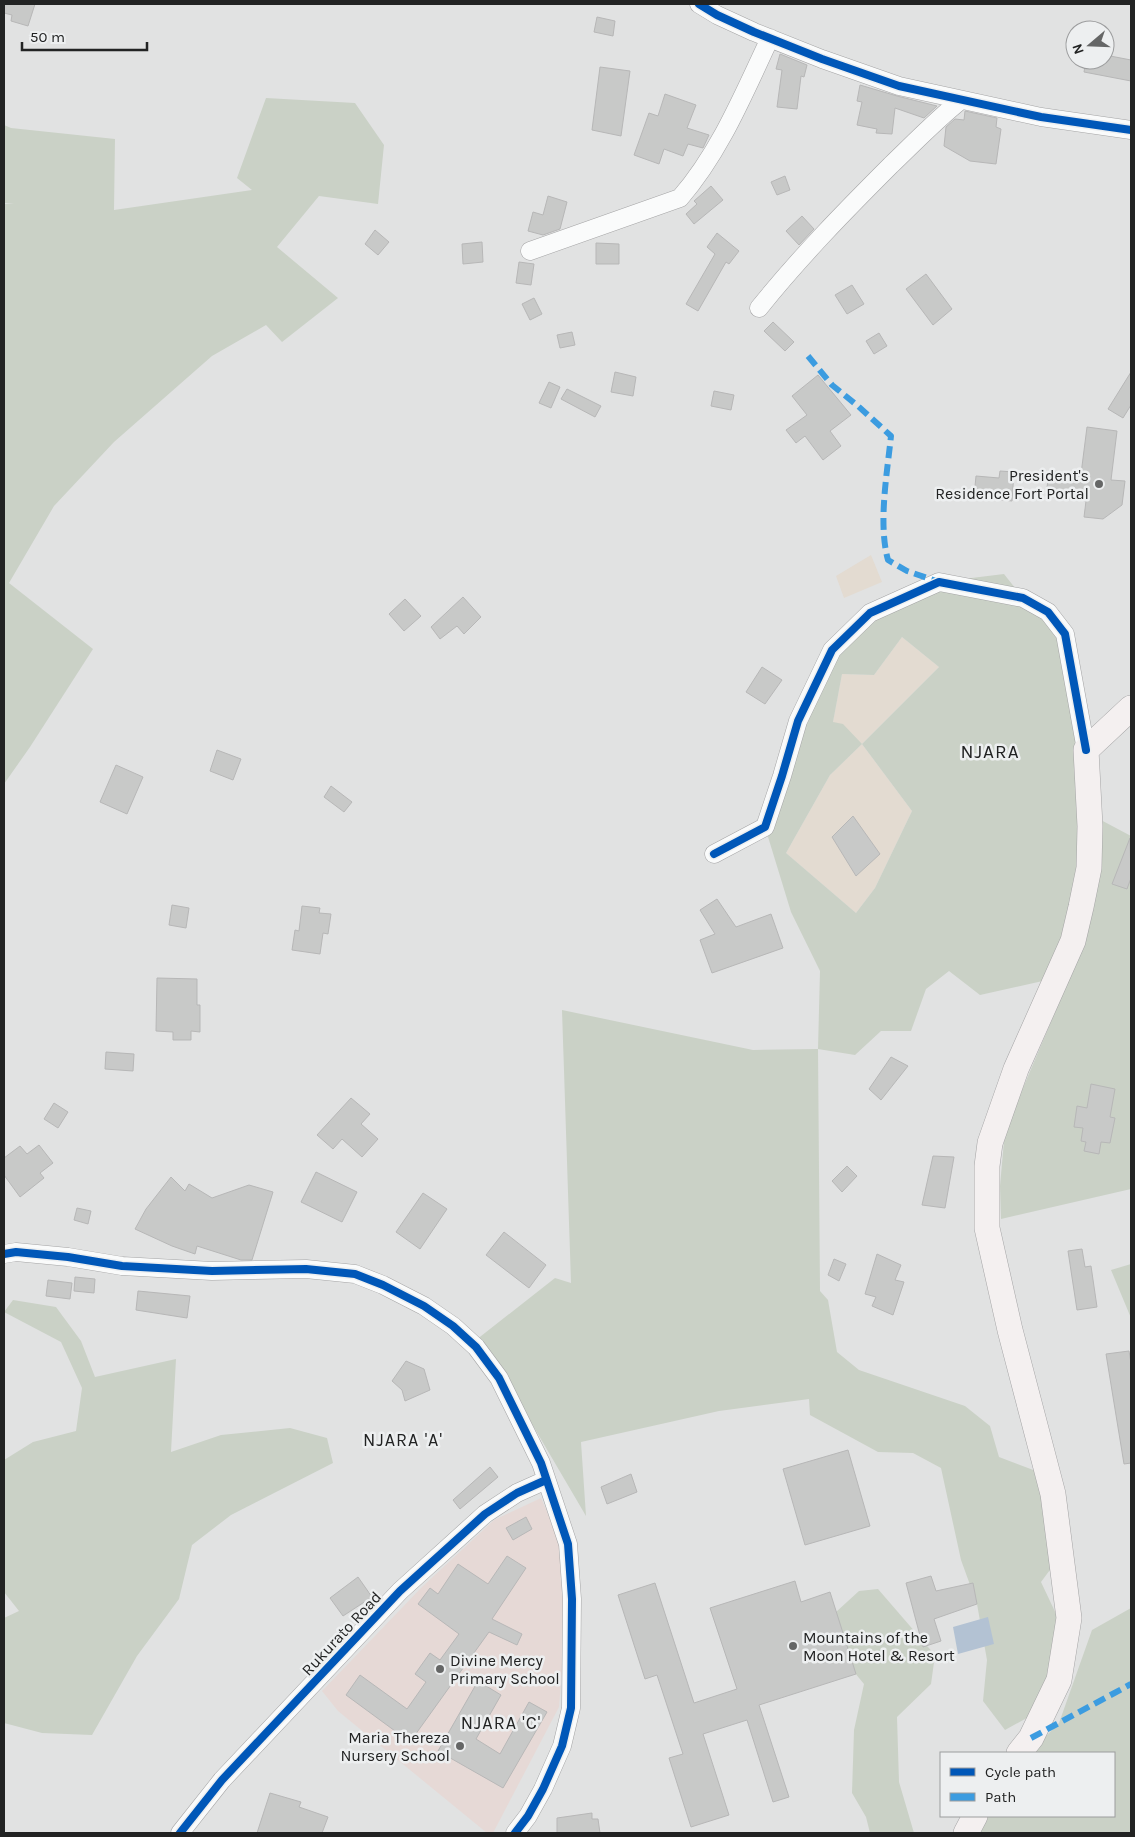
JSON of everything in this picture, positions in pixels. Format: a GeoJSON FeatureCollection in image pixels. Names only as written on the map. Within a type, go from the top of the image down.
{"type":"FeatureCollection","features":[{"type":"Feature","properties":{"kind":"main road"},"geometry":{"type":"LineString","coordinates":[[1020,1752],[1031,1738],[1059,1680],[1069,1618],[1053,1494],[1010,1330],[987,1228],[987,1166],[990,1143],[1016,1069],[1073,941],[1089,868],[1090,826],[1086,750],[1131,708]]}},
{"type":"Feature","properties":{"kind":"main road"},"geometry":{"type":"LineString","coordinates":[[966,1833],[974,1817]]}},
{"type":"Feature","properties":{"kind":"street"},"geometry":{"type":"LineString","coordinates":[[699,4],[717,15],[770,38],[899,86],[1041,117],[1131,130]]}},
{"type":"Feature","properties":{"kind":"street"},"geometry":{"type":"LineString","coordinates":[[530,251],[680,198],[695,181],[713,152],[770,38]]}},
{"type":"Feature","properties":{"kind":"street"},"geometry":{"type":"LineString","coordinates":[[759,308],[788,272],[854,201],[961,100]]}},
{"type":"Feature","properties":{"kind":"street"},"geometry":{"type":"LineString","coordinates":[[714,854],[765,827],[798,721],[832,650],[870,613],[939,582],[1023,598],[1048,612],[1065,634],[1086,750]]}},
{"type":"Feature","properties":{"kind":"street"},"geometry":{"type":"LineString","coordinates":[[4,1254],[16,1252],[68,1256],[122,1266],[212,1271],[306,1269],[355,1274],[383,1284],[424,1306],[453,1326],[476,1347],[499,1378],[541,1463],[568,1544],[572,1599],[571,1708],[562,1746],[543,1789],[528,1816],[515,1833]]}},
{"type":"Feature","properties":{"kind":"street","name":"Rukurato Road"},"geometry":{"type":"LineString","coordinates":[[180,1833],[222,1780],[400,1591],[486,1514],[517,1493],[546,1480]]}},
{"type":"Feature","properties":{"kind":"shaded area"},"geometry":{"type":"Polygon","coordinates":[[[266,98],[355,103],[384,145],[378,204],[319,196],[277,247],[338,298],[282,342],[266,325],[212,356],[114,442],[54,506],[9,583],[93,649],[4,784],[4,204],[14,204],[4,203],[4,125],[11,128],[115,139],[114,210],[252,190],[237,178],[266,98]]]}},
{"type":"Feature","properties":{"kind":"shaded area"},"geometry":{"type":"Polygon","coordinates":[[[871,555],[882,582],[844,598],[836,576],[871,555]]]}},
{"type":"Feature","properties":{"kind":"shaded area"},"geometry":{"type":"Polygon","coordinates":[[[1004,574],[1023,598],[1060,625],[1090,826],[1056,978],[980,995],[949,971],[926,989],[911,1031],[881,1031],[855,1055],[818,1049],[820,971],[791,912],[765,827],[832,650],[870,613],[939,582],[1004,574]],[[902,637],[874,675],[842,674],[833,722],[843,724],[862,744],[939,667],[902,637]],[[862,744],[830,775],[786,853],[856,913],[875,888],[912,811],[862,744]]]}},
{"type":"Feature","properties":{"kind":"shaded area"},"geometry":{"type":"Polygon","coordinates":[[[902,637],[939,667],[862,744],[833,722],[842,674],[874,675],[902,637]]]}},
{"type":"Feature","properties":{"kind":"shaded area"},"geometry":{"type":"Polygon","coordinates":[[[862,744],[912,811],[875,888],[856,913],[786,853],[830,775],[862,744]]]}},
{"type":"Feature","properties":{"kind":"shaded area"},"geometry":{"type":"Polygon","coordinates":[[[1099,819],[1131,836],[1131,1189],[1001,1219],[1000,1186],[1005,1130],[1077,961],[1099,819]]]}},
{"type":"Feature","properties":{"kind":"shaded area"},"geometry":{"type":"Polygon","coordinates":[[[562,1010],[753,1050],[818,1049],[820,1291],[828,1300],[837,1352],[859,1370],[965,1406],[990,1426],[999,1457],[1036,1471],[1061,1555],[1041,1582],[1058,1618],[1049,1677],[1034,1714],[1005,1730],[983,1701],[987,1660],[977,1604],[961,1560],[941,1468],[913,1453],[878,1452],[810,1415],[809,1399],[719,1411],[581,1442],[586,1516],[494,1359],[476,1340],[555,1278],[571,1283],[562,1010]]]}},
{"type":"Feature","properties":{"kind":"shaded area"},"geometry":{"type":"Polygon","coordinates":[[[1131,1264],[1131,1318],[1111,1270],[1131,1264]]]}},
{"type":"Feature","properties":{"kind":"shaded area"},"geometry":{"type":"Polygon","coordinates":[[[13,1300],[56,1307],[81,1341],[95,1377],[176,1359],[171,1452],[221,1435],[290,1428],[327,1438],[333,1463],[231,1515],[192,1545],[179,1599],[137,1656],[92,1735],[42,1733],[4,1723],[4,1618],[19,1611],[4,1592],[4,1460],[33,1442],[76,1431],[82,1388],[61,1342],[4,1312],[13,1300]]]}},
{"type":"Feature","properties":{"kind":"shaded area"},"geometry":{"type":"Polygon","coordinates":[[[541,1498],[562,1545],[566,1624],[559,1707],[493,1833],[487,1833],[338,1711],[322,1691],[422,1587],[494,1520],[541,1498]]]}},
{"type":"Feature","properties":{"kind":"shaded area"},"geometry":{"type":"Polygon","coordinates":[[[878,1589],[935,1655],[931,1684],[897,1717],[899,1782],[914,1833],[870,1833],[866,1817],[852,1793],[854,1730],[864,1684],[845,1661],[836,1612],[859,1591],[878,1589]]]}},
{"type":"Feature","properties":{"kind":"shaded area"},"geometry":{"type":"Polygon","coordinates":[[[1131,1608],[1131,1833],[974,1833],[983,1817],[1115,1817],[1115,1752],[1030,1752],[1059,1723],[1092,1630],[1131,1608]]]}},
{"type":"Feature","properties":{"kind":"water"},"geometry":{"type":"Polygon","coordinates":[[[988,1617],[994,1644],[958,1654],[953,1627],[988,1617]]]}},
{"type":"Feature","properties":{"kind":"building"},"geometry":{"type":"Polygon","coordinates":[[[4,4],[35,4],[28,26],[11,21],[12,15],[4,13],[4,4]]]}},
{"type":"Feature","properties":{"kind":"building"},"geometry":{"type":"Polygon","coordinates":[[[597,17],[615,21],[613,36],[594,32],[597,17]]]}},
{"type":"Feature","properties":{"kind":"building"},"geometry":{"type":"Polygon","coordinates":[[[780,54],[807,65],[804,77],[801,76],[797,109],[777,107],[782,70],[776,69],[780,54]]]}},
{"type":"Feature","properties":{"kind":"building"},"geometry":{"type":"Polygon","coordinates":[[[1115,57],[1131,60],[1131,81],[1084,72],[1084,70],[1115,70],[1115,57]]]}},
{"type":"Feature","properties":{"kind":"building"},"geometry":{"type":"Polygon","coordinates":[[[600,67],[630,71],[621,136],[592,130],[600,67]]]}},
{"type":"Feature","properties":{"kind":"building"},"geometry":{"type":"Polygon","coordinates":[[[860,85],[937,106],[924,118],[895,108],[892,134],[876,133],[877,129],[857,125],[862,102],[857,101],[860,85]]]}},
{"type":"Feature","properties":{"kind":"building"},"geometry":{"type":"Polygon","coordinates":[[[665,94],[696,105],[687,128],[709,135],[703,148],[688,144],[683,156],[664,149],[659,164],[634,155],[649,113],[658,116],[665,94]]]}},
{"type":"Feature","properties":{"kind":"building"},"geometry":{"type":"Polygon","coordinates":[[[965,111],[997,118],[996,127],[1001,129],[996,164],[970,161],[944,146],[946,127],[955,119],[964,120],[965,111]]]}},
{"type":"Feature","properties":{"kind":"building"},"geometry":{"type":"Polygon","coordinates":[[[785,176],[790,190],[777,195],[771,182],[785,176]]]}},
{"type":"Feature","properties":{"kind":"building"},"geometry":{"type":"Polygon","coordinates":[[[711,186],[723,200],[694,224],[686,214],[697,204],[694,201],[711,186]]]}},
{"type":"Feature","properties":{"kind":"building"},"geometry":{"type":"Polygon","coordinates":[[[548,196],[567,202],[560,229],[543,235],[528,231],[533,212],[543,215],[548,196]]]}},
{"type":"Feature","properties":{"kind":"building"},"geometry":{"type":"Polygon","coordinates":[[[802,216],[814,229],[799,245],[786,231],[802,216]]]}},
{"type":"Feature","properties":{"kind":"building"},"geometry":{"type":"Polygon","coordinates":[[[375,230],[389,242],[378,255],[365,244],[375,230]]]}},
{"type":"Feature","properties":{"kind":"building"},"geometry":{"type":"Polygon","coordinates":[[[717,233],[739,251],[729,264],[726,262],[698,311],[686,304],[715,254],[707,247],[717,233]]]}},
{"type":"Feature","properties":{"kind":"building"},"geometry":{"type":"Polygon","coordinates":[[[482,242],[483,262],[463,264],[462,244],[482,242]]]}},
{"type":"Feature","properties":{"kind":"building"},"geometry":{"type":"Polygon","coordinates":[[[596,243],[619,244],[619,264],[596,264],[596,243]]]}},
{"type":"Feature","properties":{"kind":"building"},"geometry":{"type":"Polygon","coordinates":[[[519,262],[534,264],[531,285],[516,283],[519,262]]]}},
{"type":"Feature","properties":{"kind":"building"},"geometry":{"type":"Polygon","coordinates":[[[926,274],[952,309],[933,325],[906,289],[926,274]]]}},
{"type":"Feature","properties":{"kind":"building"},"geometry":{"type":"Polygon","coordinates":[[[852,285],[864,304],[847,314],[835,295],[852,285]]]}},
{"type":"Feature","properties":{"kind":"building"},"geometry":{"type":"Polygon","coordinates":[[[534,298],[542,314],[530,320],[522,304],[534,298]]]}},
{"type":"Feature","properties":{"kind":"building"},"geometry":{"type":"Polygon","coordinates":[[[773,322],[794,342],[785,351],[764,331],[773,322]]]}},
{"type":"Feature","properties":{"kind":"building"},"geometry":{"type":"Polygon","coordinates":[[[572,332],[575,345],[560,348],[557,335],[572,332]]]}},
{"type":"Feature","properties":{"kind":"building"},"geometry":{"type":"Polygon","coordinates":[[[879,333],[887,346],[874,354],[866,341],[879,333]]]}},
{"type":"Feature","properties":{"kind":"building"},"geometry":{"type":"Polygon","coordinates":[[[615,372],[636,377],[633,396],[611,392],[615,372]]]}},
{"type":"Feature","properties":{"kind":"building"},"geometry":{"type":"Polygon","coordinates":[[[1131,372],[1131,405],[1123,418],[1108,409],[1131,372]]]}},
{"type":"Feature","properties":{"kind":"building"},"geometry":{"type":"Polygon","coordinates":[[[818,375],[851,415],[830,431],[841,446],[823,460],[805,436],[796,443],[786,430],[807,415],[792,396],[818,375]]]}},
{"type":"Feature","properties":{"kind":"building"},"geometry":{"type":"Polygon","coordinates":[[[549,382],[560,387],[551,408],[539,403],[549,382]]]}},
{"type":"Feature","properties":{"kind":"building"},"geometry":{"type":"Polygon","coordinates":[[[567,389],[601,406],[595,417],[561,399],[567,389]]]}},
{"type":"Feature","properties":{"kind":"building"},"geometry":{"type":"Polygon","coordinates":[[[714,391],[734,395],[731,410],[711,406],[714,391]]]}},
{"type":"Feature","properties":{"kind":"building"},"geometry":{"type":"Polygon","coordinates":[[[1087,427],[1117,431],[1111,480],[1125,481],[1122,505],[1103,519],[1084,517],[1086,501],[1046,496],[1049,471],[1081,474],[1087,427]]]}},
{"type":"Feature","properties":{"kind":"building"},"geometry":{"type":"Polygon","coordinates":[[[1000,471],[1014,472],[1012,501],[974,497],[976,476],[999,478],[1000,471]]]}},
{"type":"Feature","properties":{"kind":"building"},"geometry":{"type":"Polygon","coordinates":[[[463,597],[481,617],[464,634],[457,626],[440,639],[431,627],[463,597]]]}},
{"type":"Feature","properties":{"kind":"building"},"geometry":{"type":"Polygon","coordinates":[[[405,599],[421,616],[404,631],[389,614],[405,599]]]}},
{"type":"Feature","properties":{"kind":"building"},"geometry":{"type":"Polygon","coordinates":[[[762,667],[782,680],[765,704],[746,692],[762,667]]]}},
{"type":"Feature","properties":{"kind":"building"},"geometry":{"type":"Polygon","coordinates":[[[217,750],[241,759],[233,780],[210,771],[217,750]]]}},
{"type":"Feature","properties":{"kind":"building"},"geometry":{"type":"Polygon","coordinates":[[[116,765],[143,777],[127,814],[100,802],[116,765]]]}},
{"type":"Feature","properties":{"kind":"building"},"geometry":{"type":"Polygon","coordinates":[[[331,786],[352,802],[344,812],[324,797],[331,786]]]}},
{"type":"Feature","properties":{"kind":"building"},"geometry":{"type":"Polygon","coordinates":[[[853,816],[880,854],[856,876],[832,837],[853,816]]]}},
{"type":"Feature","properties":{"kind":"building"},"geometry":{"type":"Polygon","coordinates":[[[1130,838],[1131,878],[1127,889],[1112,884],[1130,838]]]}},
{"type":"Feature","properties":{"kind":"building"},"geometry":{"type":"Polygon","coordinates":[[[717,899],[736,927],[771,914],[783,948],[712,973],[700,940],[715,934],[700,910],[717,899]]]}},
{"type":"Feature","properties":{"kind":"building"},"geometry":{"type":"Polygon","coordinates":[[[172,905],[189,908],[186,928],[169,925],[172,905]]]}},
{"type":"Feature","properties":{"kind":"building"},"geometry":{"type":"Polygon","coordinates":[[[302,906],[320,908],[319,913],[331,914],[328,934],[323,933],[320,954],[292,950],[295,930],[299,931],[302,906]]]}},
{"type":"Feature","properties":{"kind":"building"},"geometry":{"type":"Polygon","coordinates":[[[157,978],[197,979],[197,1005],[200,1005],[200,1032],[191,1031],[191,1040],[173,1040],[173,1032],[156,1031],[157,978]]]}},
{"type":"Feature","properties":{"kind":"building"},"geometry":{"type":"Polygon","coordinates":[[[106,1052],[134,1054],[133,1071],[105,1069],[106,1052]]]}},
{"type":"Feature","properties":{"kind":"building"},"geometry":{"type":"Polygon","coordinates":[[[891,1057],[908,1066],[881,1100],[869,1089],[891,1057]]]}},
{"type":"Feature","properties":{"kind":"building"},"geometry":{"type":"Polygon","coordinates":[[[1091,1084],[1115,1089],[1110,1117],[1115,1118],[1110,1143],[1101,1142],[1099,1154],[1084,1151],[1086,1142],[1081,1141],[1083,1128],[1074,1127],[1077,1106],[1087,1108],[1091,1084]]]}},
{"type":"Feature","properties":{"kind":"building"},"geometry":{"type":"Polygon","coordinates":[[[351,1098],[370,1114],[361,1124],[378,1139],[362,1157],[342,1139],[333,1149],[317,1135],[351,1098]]]}},
{"type":"Feature","properties":{"kind":"building"},"geometry":{"type":"Polygon","coordinates":[[[54,1103],[68,1112],[58,1128],[44,1119],[54,1103]]]}},
{"type":"Feature","properties":{"kind":"building"},"geometry":{"type":"Polygon","coordinates":[[[39,1145],[53,1163],[40,1173],[44,1178],[20,1197],[4,1175],[4,1158],[20,1146],[27,1154],[39,1145]]]}},
{"type":"Feature","properties":{"kind":"building"},"geometry":{"type":"Polygon","coordinates":[[[933,1156],[954,1157],[945,1208],[922,1205],[933,1156]]]}},
{"type":"Feature","properties":{"kind":"building"},"geometry":{"type":"Polygon","coordinates":[[[847,1166],[857,1176],[842,1192],[832,1181],[847,1166]]]}},
{"type":"Feature","properties":{"kind":"building"},"geometry":{"type":"Polygon","coordinates":[[[316,1172],[357,1192],[342,1222],[301,1202],[316,1172]]]}},
{"type":"Feature","properties":{"kind":"building"},"geometry":{"type":"Polygon","coordinates":[[[171,1177],[185,1191],[189,1184],[212,1198],[249,1185],[273,1192],[252,1260],[241,1260],[197,1246],[195,1254],[135,1229],[146,1209],[171,1177]]]}},
{"type":"Feature","properties":{"kind":"building"},"geometry":{"type":"Polygon","coordinates":[[[423,1193],[447,1209],[420,1249],[396,1232],[423,1193]]]}},
{"type":"Feature","properties":{"kind":"building"},"geometry":{"type":"Polygon","coordinates":[[[77,1208],[91,1211],[88,1224],[74,1220],[77,1208]]]}},
{"type":"Feature","properties":{"kind":"building"},"geometry":{"type":"Polygon","coordinates":[[[504,1232],[546,1265],[529,1288],[486,1255],[504,1232]]]}},
{"type":"Feature","properties":{"kind":"building"},"geometry":{"type":"Polygon","coordinates":[[[1082,1249],[1085,1267],[1091,1266],[1097,1307],[1077,1310],[1068,1251],[1082,1249]]]}},
{"type":"Feature","properties":{"kind":"building"},"geometry":{"type":"Polygon","coordinates":[[[877,1254],[901,1265],[895,1280],[904,1282],[893,1315],[872,1306],[876,1297],[865,1294],[877,1254]]]}},
{"type":"Feature","properties":{"kind":"building"},"geometry":{"type":"Polygon","coordinates":[[[834,1259],[846,1264],[839,1281],[828,1275],[834,1259]]]}},
{"type":"Feature","properties":{"kind":"building"},"geometry":{"type":"Polygon","coordinates":[[[75,1277],[95,1279],[94,1293],[74,1291],[75,1277]]]}},
{"type":"Feature","properties":{"kind":"building"},"geometry":{"type":"Polygon","coordinates":[[[48,1280],[72,1283],[70,1299],[46,1296],[48,1280]]]}},
{"type":"Feature","properties":{"kind":"building"},"geometry":{"type":"Polygon","coordinates":[[[138,1291],[190,1296],[187,1318],[136,1310],[138,1291]]]}},
{"type":"Feature","properties":{"kind":"building"},"geometry":{"type":"Polygon","coordinates":[[[1129,1351],[1131,1363],[1131,1463],[1124,1464],[1106,1354],[1129,1351]]]}},
{"type":"Feature","properties":{"kind":"building"},"geometry":{"type":"Polygon","coordinates":[[[406,1361],[424,1369],[430,1390],[405,1401],[402,1390],[392,1381],[406,1361]]]}},
{"type":"Feature","properties":{"kind":"building"},"geometry":{"type":"Polygon","coordinates":[[[848,1450],[870,1526],[805,1545],[783,1469],[848,1450]]]}},
{"type":"Feature","properties":{"kind":"building"},"geometry":{"type":"Polygon","coordinates":[[[490,1467],[498,1477],[460,1509],[453,1500],[490,1467]]]}},
{"type":"Feature","properties":{"kind":"building"},"geometry":{"type":"Polygon","coordinates":[[[631,1474],[637,1492],[607,1504],[601,1487],[631,1474]]]}},
{"type":"Feature","properties":{"kind":"building"},"geometry":{"type":"Polygon","coordinates":[[[526,1517],[532,1529],[513,1540],[506,1528],[526,1517]]]}},
{"type":"Feature","properties":{"kind":"building"},"geometry":{"type":"Polygon","coordinates":[[[507,1556],[526,1568],[492,1619],[522,1634],[517,1645],[489,1632],[410,1742],[346,1695],[360,1675],[407,1709],[426,1682],[415,1674],[430,1653],[440,1660],[459,1634],[418,1604],[430,1588],[438,1594],[458,1564],[488,1584],[507,1556]]]}},
{"type":"Feature","properties":{"kind":"building"},"geometry":{"type":"Polygon","coordinates":[[[931,1576],[936,1591],[973,1583],[977,1604],[934,1619],[941,1641],[923,1647],[906,1583],[931,1576]]]}},
{"type":"Feature","properties":{"kind":"building"},"geometry":{"type":"Polygon","coordinates":[[[358,1577],[372,1597],[343,1616],[330,1598],[358,1577]]]}},
{"type":"Feature","properties":{"kind":"building"},"geometry":{"type":"Polygon","coordinates":[[[795,1581],[801,1602],[830,1592],[856,1674],[759,1705],[789,1797],[773,1802],[747,1720],[703,1734],[729,1815],[691,1827],[669,1758],[683,1754],[657,1675],[645,1679],[618,1595],[655,1583],[694,1703],[737,1689],[710,1608],[795,1581]]]}},
{"type":"Feature","properties":{"kind":"building"},"geometry":{"type":"Polygon","coordinates":[[[478,1681],[501,1695],[476,1739],[500,1754],[529,1702],[547,1712],[503,1788],[438,1751],[478,1681]]]}},
{"type":"Feature","properties":{"kind":"building"},"geometry":{"type":"Polygon","coordinates":[[[270,1793],[301,1802],[299,1807],[328,1817],[322,1833],[257,1833],[270,1793]]]}},
{"type":"Feature","properties":{"kind":"building"},"geometry":{"type":"Polygon","coordinates":[[[592,1813],[592,1819],[598,1819],[600,1833],[557,1833],[557,1818],[592,1813]]]}},
{"type":"Feature","properties":{"kind":"marked path"},"geometry":{"type":"LineString","coordinates":[[808,356],[832,385],[891,436],[884,515],[885,546],[888,560],[907,571],[939,582]]}},
{"type":"Feature","properties":{"kind":"marked path"},"geometry":{"type":"LineString","coordinates":[[1031,1738],[1131,1684]]}},
{"type":"Feature","properties":{"kind":"cycle path"},"geometry":{"type":"LineString","coordinates":[[699,4],[717,15],[754,32],[822,59],[899,86],[1041,117],[1131,130]]}},
{"type":"Feature","properties":{"kind":"cycle path"},"geometry":{"type":"LineString","coordinates":[[714,854],[765,827],[798,721],[832,650],[870,613],[939,582],[1023,598],[1048,612],[1065,634],[1086,750]]}},
{"type":"Feature","properties":{"kind":"cycle path"},"geometry":{"type":"LineString","coordinates":[[4,1254],[16,1252],[68,1257],[122,1266],[212,1271],[306,1269],[355,1274],[383,1285],[424,1306],[453,1326],[476,1347],[499,1378],[541,1463],[568,1544],[572,1599],[571,1708],[562,1746],[543,1789],[528,1816],[515,1833]]}},
{"type":"Feature","properties":{"kind":"cycle path"},"geometry":{"type":"LineString","coordinates":[[180,1833],[222,1780],[400,1591],[485,1514],[517,1493],[546,1480]]}},
{"type":"Feature","properties":{"kind":"place","name":"President's Residence Fort Portal"},"geometry":{"type":"Point","coordinates":[1099,484]}},
{"type":"Feature","properties":{"kind":"place","name":"Mountains of the Moon Hotel & Resort"},"geometry":{"type":"Point","coordinates":[793,1646]}},
{"type":"Feature","properties":{"kind":"place","name":"Divine Mercy Primary School"},"geometry":{"type":"Point","coordinates":[440,1669]}},
{"type":"Feature","properties":{"kind":"place","name":"Maria Thereza Nursery School"},"geometry":{"type":"Point","coordinates":[460,1746]}},
{"type":"Feature","properties":{"kind":"district","name":"NJARA"},"geometry":{"type":"Point","coordinates":[990,751]}},
{"type":"Feature","properties":{"kind":"district","name":"NJARA 'A'"},"geometry":{"type":"Point","coordinates":[403,1440]}},
{"type":"Feature","properties":{"kind":"district","name":"NJARA 'C'"},"geometry":{"type":"Point","coordinates":[501,1723]}}]}
